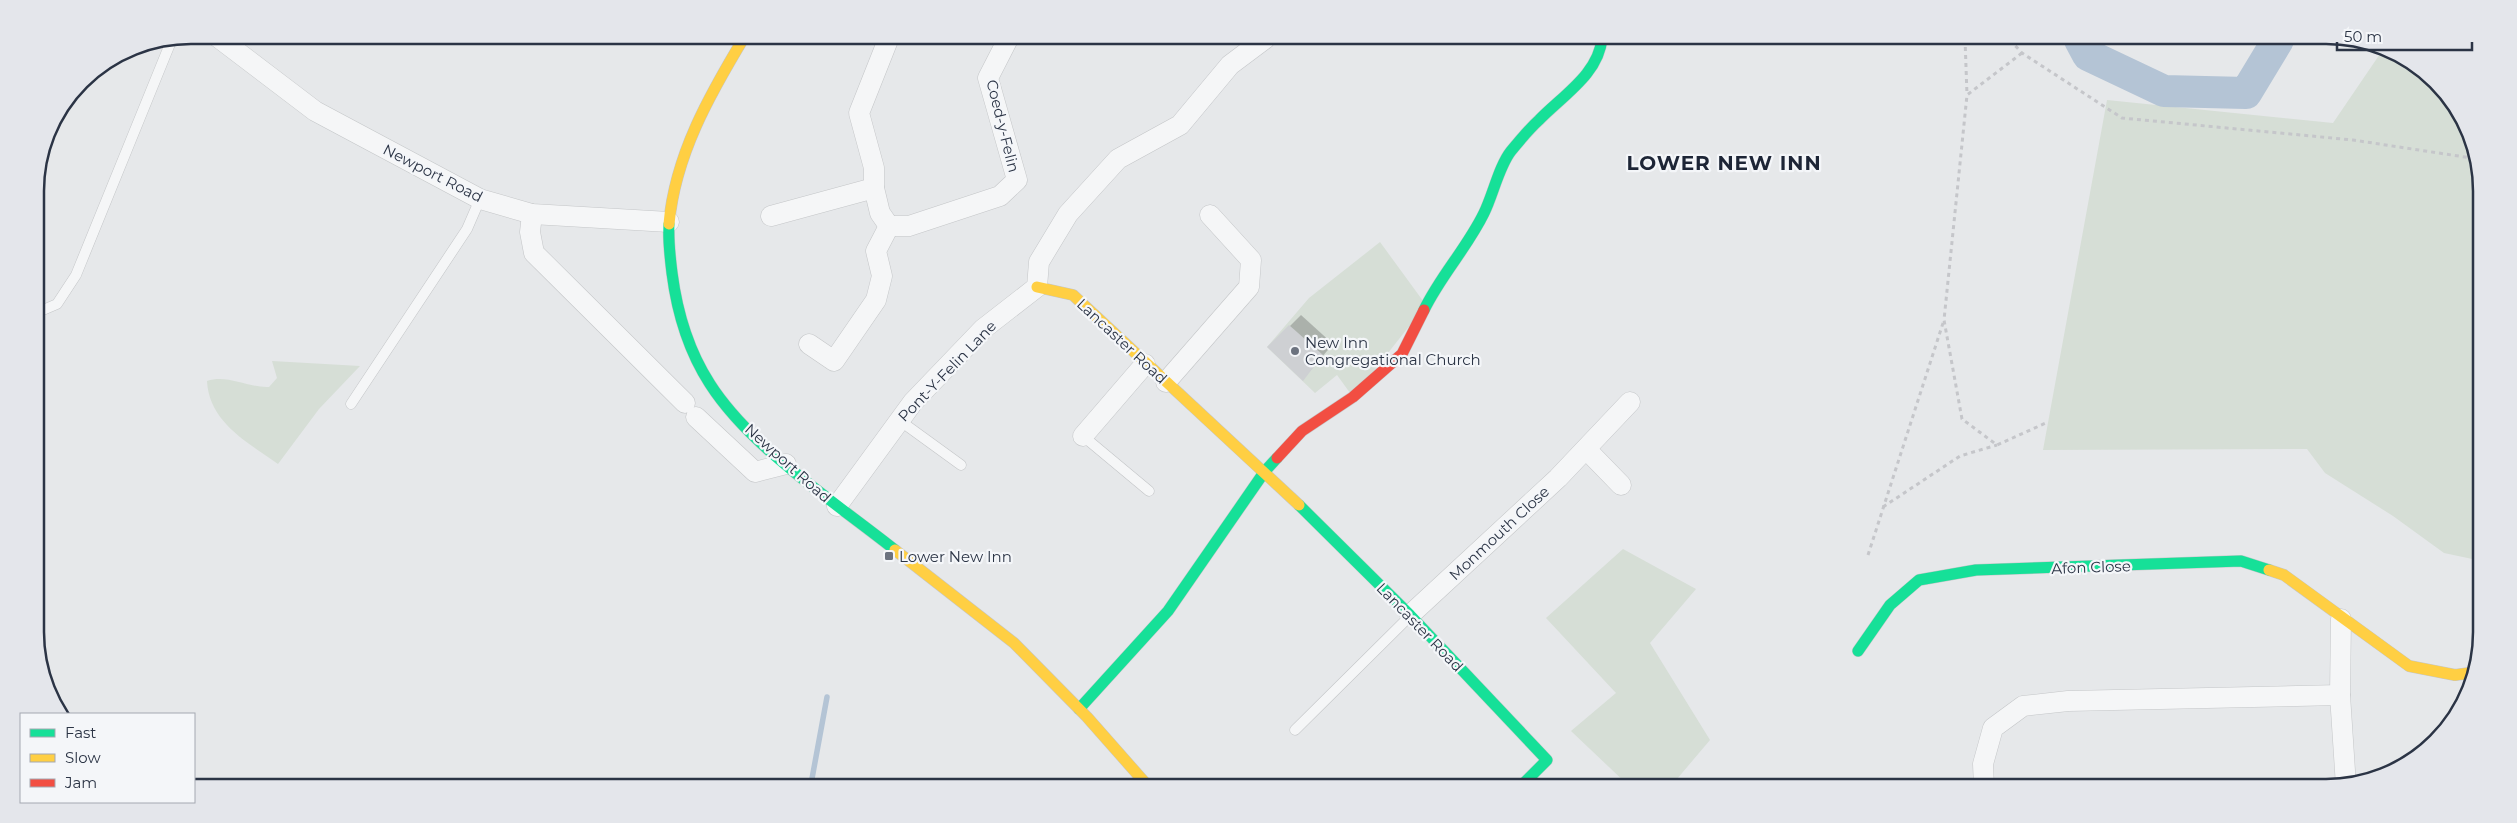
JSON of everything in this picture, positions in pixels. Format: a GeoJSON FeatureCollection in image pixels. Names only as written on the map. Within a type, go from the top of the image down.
{"type":"FeatureCollection","features":[{"type":"Feature","properties":{"kind":"street","name":"Newport Road"},"geometry":{"type":"LineString","coordinates":[[227,44],[315,111],[480,199],[532,214],[668,222],[674,291],[686,337],[710,385],[754,436],[786,464],[837,506],[1014,643],[1079,709],[1142,779]]}},
{"type":"Feature","properties":{"kind":"street"},"geometry":{"type":"LineString","coordinates":[[668,222],[683,158],[696,124],[716,83],[740,44]]}},
{"type":"Feature","properties":{"kind":"street"},"geometry":{"type":"LineString","coordinates":[[809,344],[834,361],[876,300],[882,276],[876,250],[889,226],[880,213],[874,188],[874,168],[859,113],[886,44]]}},
{"type":"Feature","properties":{"kind":"street","name":"Coed-y-Felin"},"geometry":{"type":"LineString","coordinates":[[889,226],[909,226],[1000,196],[1017,180],[988,78],[1005,44]]}},
{"type":"Feature","properties":{"kind":"street"},"geometry":{"type":"LineString","coordinates":[[1038,287],[1039,262],[1068,214],[1118,159],[1180,124],[1230,66],[1258,44]]}},
{"type":"Feature","properties":{"kind":"street"},"geometry":{"type":"LineString","coordinates":[[1079,709],[1168,611],[1265,471],[1302,431],[1353,397],[1402,354],[1435,287],[1467,245],[1485,212],[1508,153],[1538,120],[1585,76],[1601,50],[1602,44]]}},
{"type":"Feature","properties":{"kind":"street"},"geometry":{"type":"LineString","coordinates":[[771,216],[874,188]]}},
{"type":"Feature","properties":{"kind":"street"},"geometry":{"type":"LineString","coordinates":[[532,214],[530,232],[534,252],[691,410],[755,472],[786,464]]}},
{"type":"Feature","properties":{"kind":"street"},"geometry":{"type":"LineString","coordinates":[[1166,382],[1248,287],[1251,260],[1210,215]]}},
{"type":"Feature","properties":{"kind":"street","name":"Lancaster Road"},"geometry":{"type":"LineString","coordinates":[[1038,287],[1073,295],[1145,364],[1265,471],[1410,615],[1547,760],[1528,779]]}},
{"type":"Feature","properties":{"kind":"street","name":"Pont-Y-Felin Lane"},"geometry":{"type":"LineString","coordinates":[[837,506],[914,402],[983,329],[1038,287]]}},
{"type":"Feature","properties":{"kind":"street"},"geometry":{"type":"LineString","coordinates":[[1083,436],[1145,364]]}},
{"type":"Feature","properties":{"kind":"street","name":"Monmouth Close"},"geometry":{"type":"LineString","coordinates":[[1410,615],[1558,478],[1630,402]]}},
{"type":"Feature","properties":{"kind":"street"},"geometry":{"type":"LineString","coordinates":[[1586,448],[1622,486]]}},
{"type":"Feature","properties":{"kind":"street","name":"Afon Close"},"geometry":{"type":"LineString","coordinates":[[1858,651],[1890,605],[1919,580],[1976,570],[2241,561],[2284,575],[2341,619],[2409,666],[2454,675],[2467,673]]}},
{"type":"Feature","properties":{"kind":"street"},"geometry":{"type":"LineString","coordinates":[[2341,619],[2340,695],[2345,778]]}},
{"type":"Feature","properties":{"kind":"street"},"geometry":{"type":"LineString","coordinates":[[1984,779],[1983,764],[1994,728],[2023,706],[2068,701],[2340,695]]}},
{"type":"Feature","properties":{"kind":"lane"},"geometry":{"type":"LineString","coordinates":[[44,309],[56,304],[76,276],[169,46]]}},
{"type":"Feature","properties":{"kind":"lane"},"geometry":{"type":"LineString","coordinates":[[352,404],[468,229],[480,199]]}},
{"type":"Feature","properties":{"kind":"lane"},"geometry":{"type":"LineString","coordinates":[[899,420],[961,465]]}},
{"type":"Feature","properties":{"kind":"lane"},"geometry":{"type":"LineString","coordinates":[[1083,436],[1149,491]]}},
{"type":"Feature","properties":{"kind":"lane"},"geometry":{"type":"LineString","coordinates":[[1295,730],[1410,615]]}},
{"type":"Feature","properties":{"kind":"path"},"geometry":{"type":"LineString","coordinates":[[1868,555],[1944,320],[1967,95],[1965,44]]}},
{"type":"Feature","properties":{"kind":"path"},"geometry":{"type":"LineString","coordinates":[[2014,44],[2022,53],[2122,118],[2353,140],[2469,158]]}},
{"type":"Feature","properties":{"kind":"path"},"geometry":{"type":"LineString","coordinates":[[1967,95],[2022,53]]}},
{"type":"Feature","properties":{"kind":"path"},"geometry":{"type":"LineString","coordinates":[[1944,320],[1962,419],[1997,445]]}},
{"type":"Feature","properties":{"kind":"path"},"geometry":{"type":"LineString","coordinates":[[1883,507],[1960,456],[1997,445],[2048,422]]}},
{"type":"Feature","properties":{"kind":"shaded area"},"geometry":{"type":"Polygon","coordinates":[[[2380,54],[2408,69],[2437,94],[2458,126],[2465,144],[2473,181],[2473,559],[2444,553],[2393,516],[2325,473],[2307,449],[2043,450],[2107,100],[2333,123],[2380,54]]]}},
{"type":"Feature","properties":{"kind":"shaded area"},"geometry":{"type":"Polygon","coordinates":[[[1380,242],[1426,305],[1353,397],[1337,375],[1315,393],[1267,347],[1309,298],[1380,242]]]}},
{"type":"Feature","properties":{"kind":"shaded area"},"geometry":{"type":"Polygon","coordinates":[[[272,361],[360,366],[319,409],[278,464],[242,439],[222,419],[209,395],[207,381],[223,379],[253,386],[269,387],[277,378],[272,361]]]}},
{"type":"Feature","properties":{"kind":"shaded area"},"geometry":{"type":"Polygon","coordinates":[[[1623,549],[1696,589],[1650,643],[1710,740],[1677,779],[1622,779],[1571,731],[1616,693],[1546,618],[1623,549]]]}},
{"type":"Feature","properties":{"kind":"building","name":"New Inn Congregational Church"},"geometry":{"type":"Polygon","coordinates":[[[1289,325],[1323,355],[1303,381],[1267,347],[1289,325]]]}},
{"type":"Feature","properties":{"kind":"waterway"},"geometry":{"type":"LineString","coordinates":[[2082,44],[2088,55],[2164,91],[2246,93],[2276,44]]}},
{"type":"Feature","properties":{"kind":"waterway"},"geometry":{"type":"LineString","coordinates":[[812,779],[827,697]]}},
{"type":"Feature","properties":{"kind":"traffic: fast"},"geometry":{"type":"LineString","coordinates":[[1424,310],[1438,285],[1477,226],[1507,157],[1532,127],[1578,84],[1594,63],[1601,44]]}},
{"type":"Feature","properties":{"kind":"traffic: fast"},"geometry":{"type":"LineString","coordinates":[[669,224],[672,273],[680,316],[695,358],[710,384],[727,408],[771,452],[821,494],[895,550]]}},
{"type":"Feature","properties":{"kind":"traffic: fast"},"geometry":{"type":"LineString","coordinates":[[1079,709],[1168,611],[1265,471],[1277,458]]}},
{"type":"Feature","properties":{"kind":"traffic: fast"},"geometry":{"type":"LineString","coordinates":[[1299,505],[1410,615],[1547,760],[1528,779]]}},
{"type":"Feature","properties":{"kind":"traffic: fast"},"geometry":{"type":"LineString","coordinates":[[1858,651],[1890,605],[1919,580],[1976,570],[2241,561],[2269,570]]}},
{"type":"Feature","properties":{"kind":"traffic: slow"},"geometry":{"type":"LineString","coordinates":[[669,224],[678,174],[686,149],[707,103],[740,44]]}},
{"type":"Feature","properties":{"kind":"traffic: slow"},"geometry":{"type":"LineString","coordinates":[[1037,287],[1073,295],[1299,505]]}},
{"type":"Feature","properties":{"kind":"traffic: slow"},"geometry":{"type":"LineString","coordinates":[[895,550],[1014,643],[1087,717],[1142,779]]}},
{"type":"Feature","properties":{"kind":"traffic: slow"},"geometry":{"type":"LineString","coordinates":[[2269,570],[2284,575],[2409,666],[2455,675],[2467,673]]}},
{"type":"Feature","properties":{"kind":"traffic: jam"},"geometry":{"type":"LineString","coordinates":[[1277,458],[1302,431],[1353,397],[1402,354],[1424,310]]}},
{"type":"Feature","properties":{"kind":"place","name":"New Inn Congregational Church"},"geometry":{"type":"Point","coordinates":[1295,351]}},
{"type":"Feature","properties":{"kind":"place","name":"Lower New Inn"},"geometry":{"type":"Point","coordinates":[889,556]}},
{"type":"Feature","properties":{"kind":"district","name":"LOWER NEW INN"},"geometry":{"type":"Point","coordinates":[1724,163]}}]}
